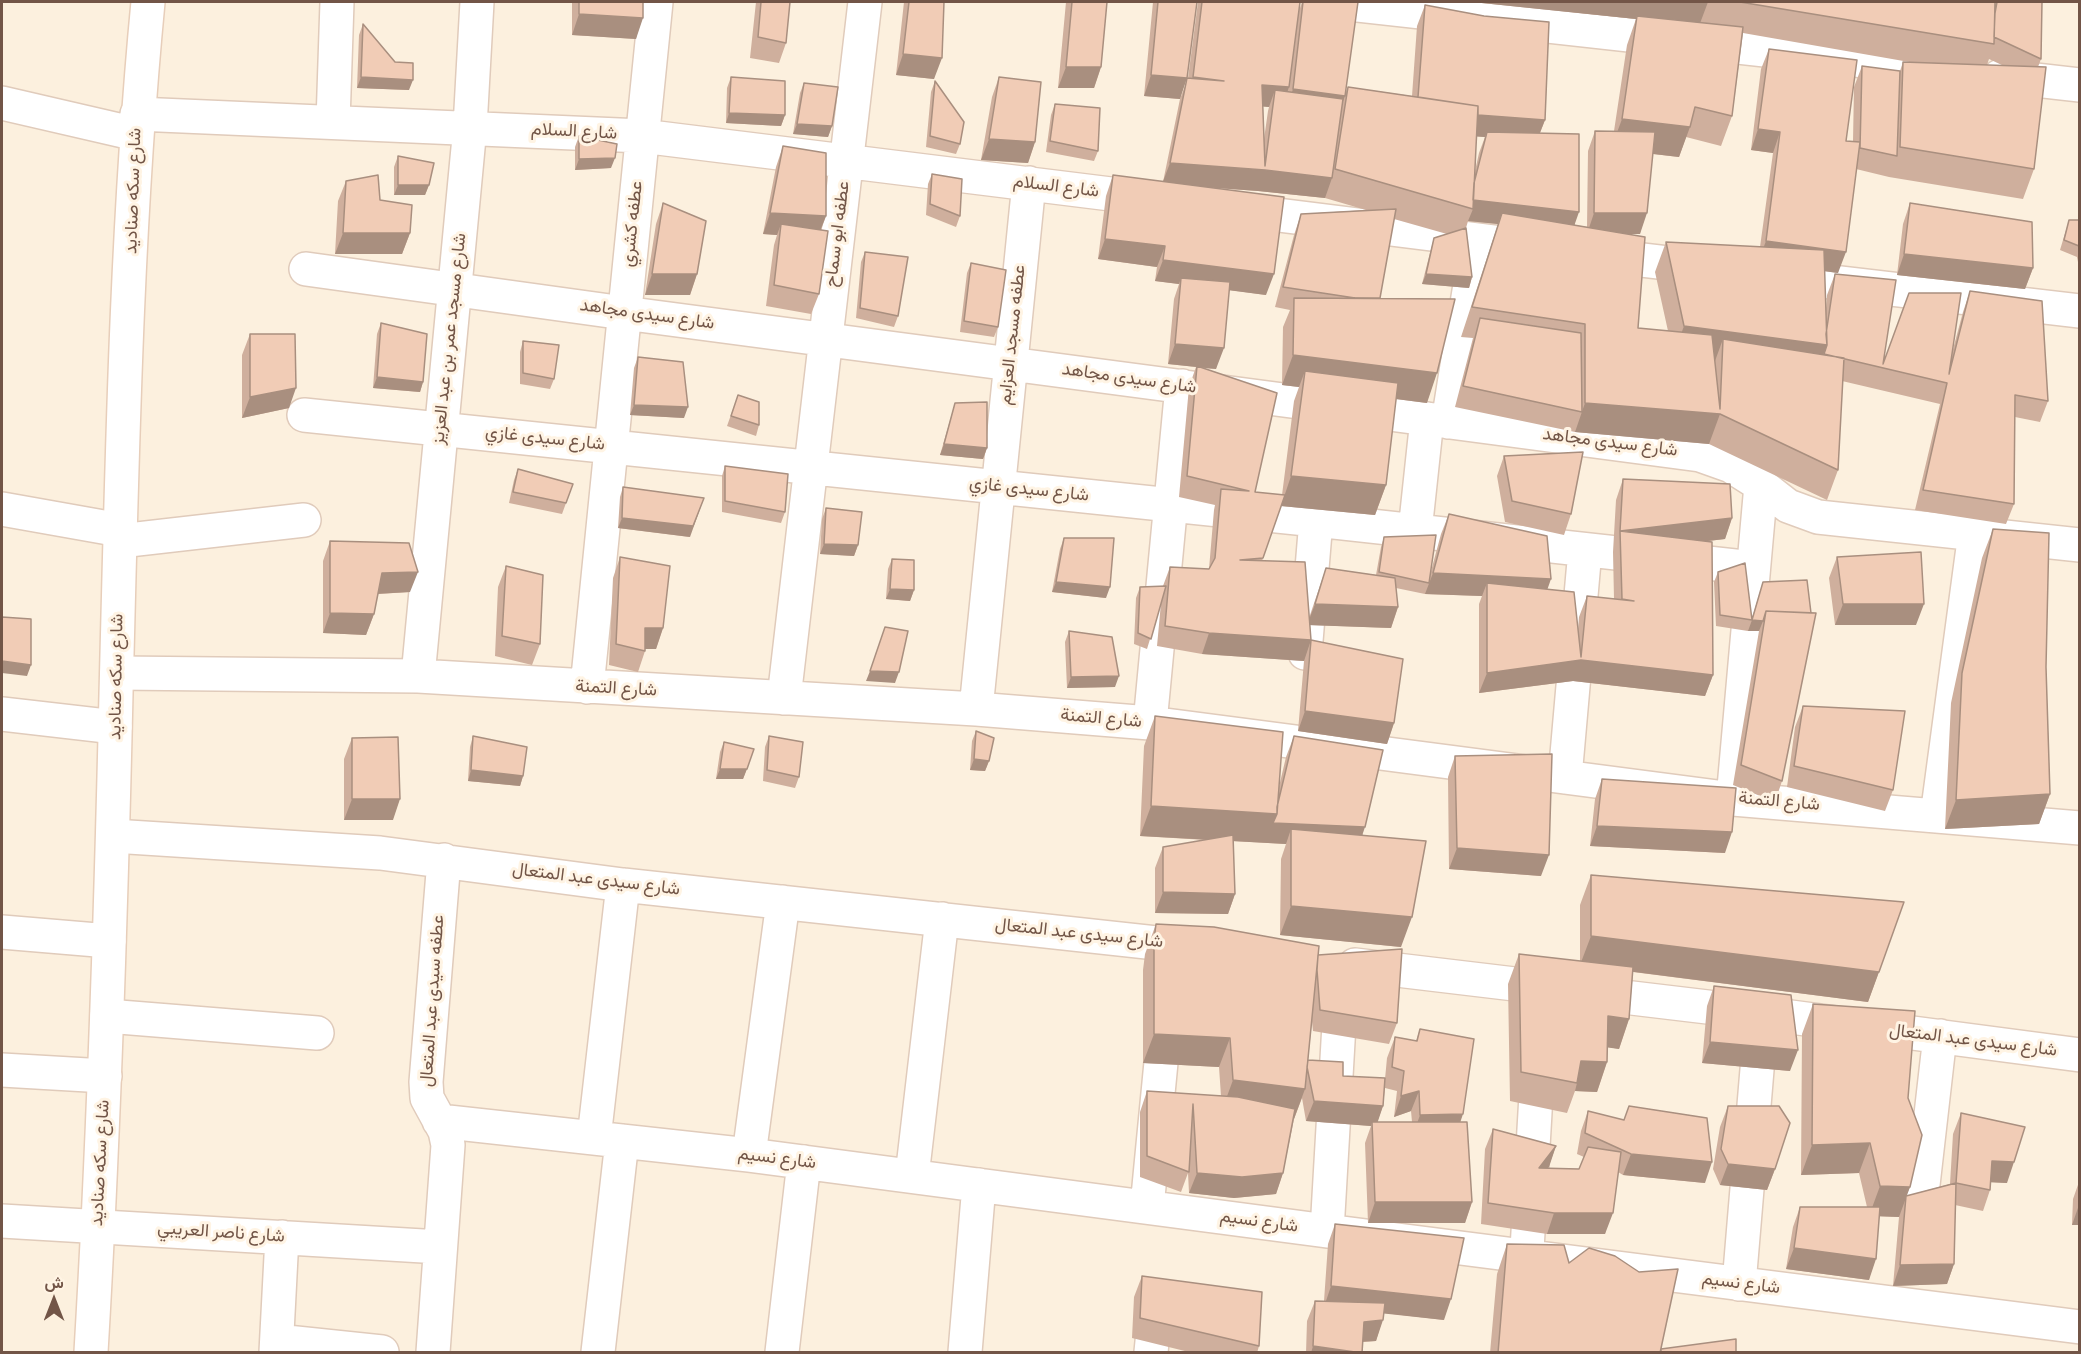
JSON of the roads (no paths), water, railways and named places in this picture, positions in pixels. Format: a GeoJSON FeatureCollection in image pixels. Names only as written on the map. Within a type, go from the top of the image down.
{"type":"FeatureCollection","features":[{"type":"Feature","properties":{"kind":"street","name":"شارع سكه صناديد"},"geometry":{"type":"LineString","coordinates":[[92,1353],[105,1076],[120,535],[137,124],[148,2]]}},
{"type":"Feature","properties":{"kind":"street"},"geometry":{"type":"LineString","coordinates":[[333,122],[337,2]]}},
{"type":"Feature","properties":{"kind":"street","name":"شارع مسجد عمر بن عبد العزيز"},"geometry":{"type":"LineString","coordinates":[[418,676],[470,127],[477,2]]}},
{"type":"Feature","properties":{"kind":"street","name":"عطفه كشري"},"geometry":{"type":"LineString","coordinates":[[587,687],[656,2]]}},
{"type":"Feature","properties":{"kind":"street","name":"عطفه ابو سماح"},"geometry":{"type":"LineString","coordinates":[[784,698],[865,2]]}},
{"type":"Feature","properties":{"kind":"street"},"geometry":{"type":"LineString","coordinates":[[1330,2],[2079,85]]}},
{"type":"Feature","properties":{"kind":"street","name":"شارع السلام"},"geometry":{"type":"LineString","coordinates":[[2,103],[137,124],[333,122],[642,136],[1180,202]]}},
{"type":"Feature","properties":{"kind":"street","name":"عطفه مسجد العزايم"},"geometry":{"type":"LineString","coordinates":[[976,709],[1029,183]]}},
{"type":"Feature","properties":{"kind":"street"},"geometry":{"type":"LineString","coordinates":[[1215,207],[1477,241],[2079,311]]}},
{"type":"Feature","properties":{"kind":"street"},"geometry":{"type":"LineString","coordinates":[[1414,531],[1477,241]]}},
{"type":"Feature","properties":{"kind":"street","name":"شارع سيدى مجاهد"},"geometry":{"type":"LineString","coordinates":[[306,269],[1700,455],[1731,466],[1788,506],[1818,517],[2079,545]]}},
{"type":"Feature","properties":{"kind":"street"},"geometry":{"type":"LineString","coordinates":[[1150,723],[1182,386]]}},
{"type":"Feature","properties":{"kind":"street","name":"شارع سيدى غازي"},"geometry":{"type":"LineString","coordinates":[[304,415],[998,486],[1753,568]]}},
{"type":"Feature","properties":{"kind":"street"},"geometry":{"type":"LineString","coordinates":[[1733,798],[1761,485]]}},
{"type":"Feature","properties":{"kind":"street"},"geometry":{"type":"LineString","coordinates":[[2,509],[120,535],[304,520]]}},
{"type":"Feature","properties":{"kind":"street"},"geometry":{"type":"LineString","coordinates":[[1297,741],[1316,520]]}},
{"type":"Feature","properties":{"kind":"street"},"geometry":{"type":"LineString","coordinates":[[1937,816],[1975,533]]}},
{"type":"Feature","properties":{"kind":"street"},"geometry":{"type":"LineString","coordinates":[[1565,777],[1585,550]]}},
{"type":"Feature","properties":{"kind":"street","name":"شارع التمنة"},"geometry":{"type":"LineString","coordinates":[[117,673],[418,676],[976,709],[1150,723],[1733,798],[2079,828]]}},
{"type":"Feature","properties":{"kind":"street"},"geometry":{"type":"LineString","coordinates":[[2,714],[115,728]]}},
{"type":"Feature","properties":{"kind":"street","name":"شارع سيدى عبد المتعال"},"geometry":{"type":"LineString","coordinates":[[113,836],[380,853],[623,885],[942,919],[1170,968],[1217,950]]}},
{"type":"Feature","properties":{"kind":"street","name":"عطفه سيدى عبد المتعال"},"geometry":{"type":"LineString","coordinates":[[432,1353],[447,1144],[445,1131],[427,1098],[426,1082],[444,860]]}},
{"type":"Feature","properties":{"kind":"street"},"geometry":{"type":"LineString","coordinates":[[598,1353],[623,885]]}},
{"type":"Feature","properties":{"kind":"street"},"geometry":{"type":"LineString","coordinates":[[749,1155],[783,902]]}},
{"type":"Feature","properties":{"kind":"street"},"geometry":{"type":"LineString","coordinates":[[912,1176],[942,919]]}},
{"type":"Feature","properties":{"kind":"street"},"geometry":{"type":"LineString","coordinates":[[2,932],[109,941]]}},
{"type":"Feature","properties":{"kind":"street","name":"شارع سيدى عبد المتعال"},"geometry":{"type":"LineString","coordinates":[[1327,1231],[1337,963],[1541,1011],[1761,1013],[2079,1055]]}},
{"type":"Feature","properties":{"kind":"street"},"geometry":{"type":"LineString","coordinates":[[1147,1207],[1170,968]]}},
{"type":"Feature","properties":{"kind":"street"},"geometry":{"type":"LineString","coordinates":[[1521,1353],[1541,1011]]}},
{"type":"Feature","properties":{"kind":"street"},"geometry":{"type":"LineString","coordinates":[[1739,1284],[1761,1013]]}},
{"type":"Feature","properties":{"kind":"street"},"geometry":{"type":"LineString","coordinates":[[107,1016],[317,1033]]}},
{"type":"Feature","properties":{"kind":"street"},"geometry":{"type":"LineString","coordinates":[[1911,1286],[1940,1036]]}},
{"type":"Feature","properties":{"kind":"street"},"geometry":{"type":"LineString","coordinates":[[2,1070],[105,1076]]}},
{"type":"Feature","properties":{"kind":"street","name":"شارع نسيم"},"geometry":{"type":"LineString","coordinates":[[439,1121],[749,1155],[1739,1284],[1911,1286],[2079,1327]]}},
{"type":"Feature","properties":{"kind":"street"},"geometry":{"type":"LineString","coordinates":[[782,1353],[804,1162]]}},
{"type":"Feature","properties":{"kind":"street"},"geometry":{"type":"LineString","coordinates":[[965,1353],[979,1185]]}},
{"type":"Feature","properties":{"kind":"street","name":"شارع ناصر العريبي"},"geometry":{"type":"LineString","coordinates":[[2,1221],[440,1247]]}},
{"type":"Feature","properties":{"kind":"street"},"geometry":{"type":"LineString","coordinates":[[282,1237],[276,1347],[382,1353]]}}]}
